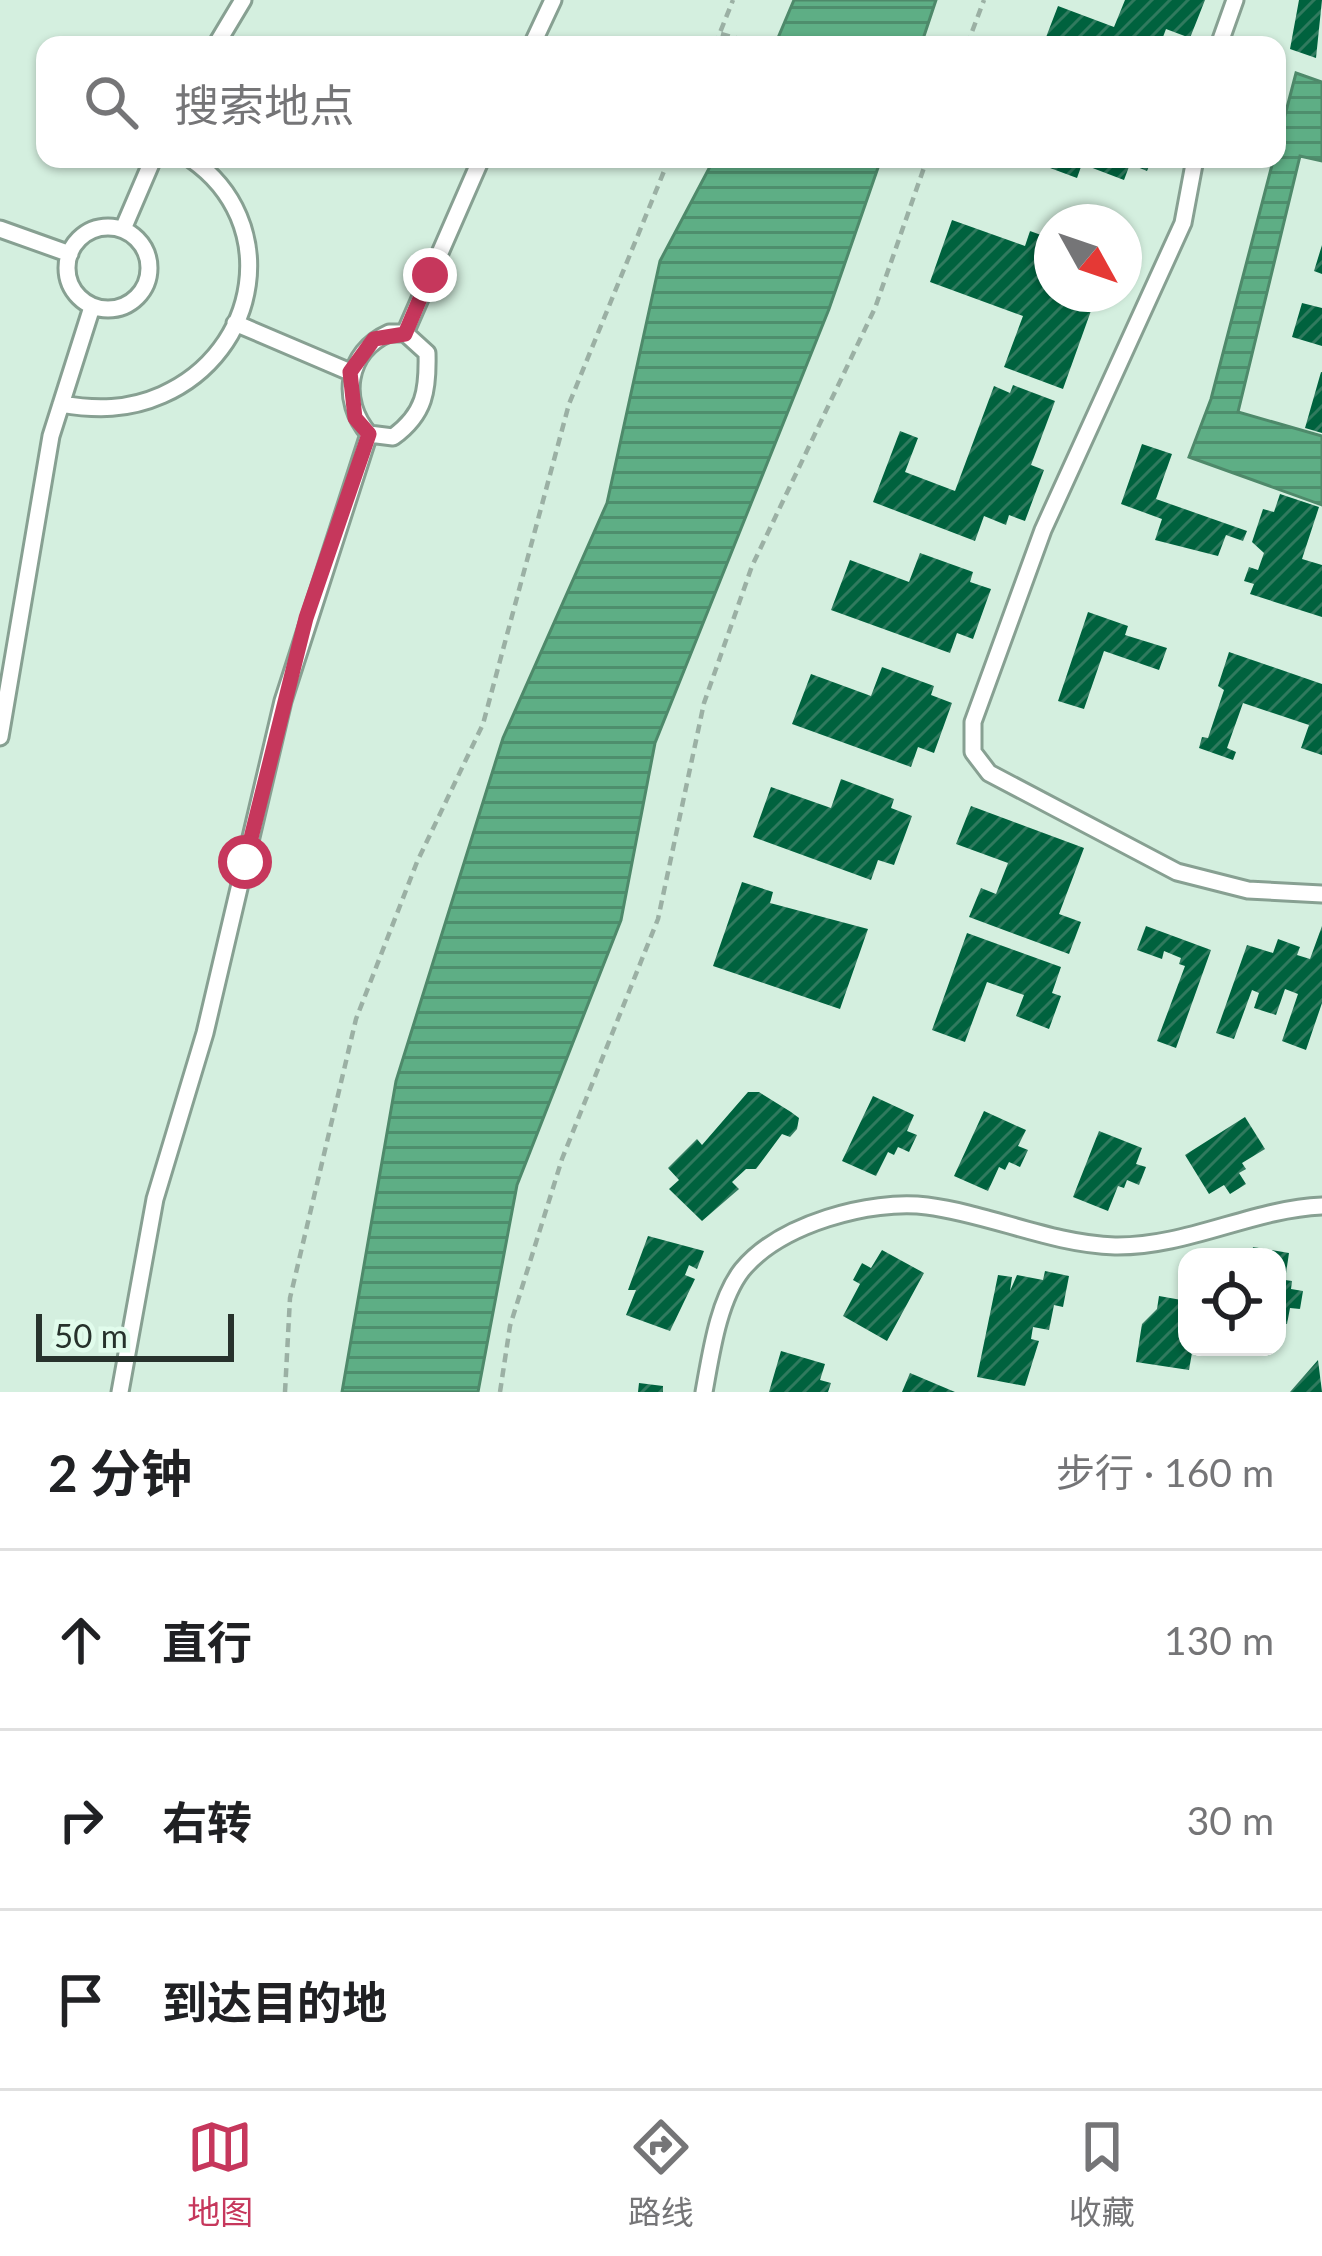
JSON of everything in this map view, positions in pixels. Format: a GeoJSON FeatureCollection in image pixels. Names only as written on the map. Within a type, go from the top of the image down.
{"type":"FeatureCollection","features":[{"type":"Feature","properties":{"kind":"lane"},"geometry":{"type":"LineString","coordinates":[[221,36],[243,0]]}},
{"type":"Feature","properties":{"kind":"lane"},"geometry":{"type":"LineString","coordinates":[[536,36],[553,0]]}},
{"type":"Feature","properties":{"kind":"lane"},"geometry":{"type":"LineString","coordinates":[[1222,36],[1235,0]]}},
{"type":"Feature","properties":{"kind":"lane"},"geometry":{"type":"LineString","coordinates":[[123,229],[149,168]]}},
{"type":"Feature","properties":{"kind":"lane"},"geometry":{"type":"LineString","coordinates":[[61,404],[122,408],[164,394],[207,364],[235,323],[250,289],[251,257],[242,221],[204,168]]}},
{"type":"Feature","properties":{"kind":"lane"},"geometry":{"type":"LineString","coordinates":[[405,334],[477,168]]}},
{"type":"Feature","properties":{"kind":"lane"},"geometry":{"type":"LineString","coordinates":[[1194,168],[1183,224],[1043,530],[973,722],[973,752],[989,773],[1177,872],[1249,890],[1322,894]]}},
{"type":"Feature","properties":{"kind":"lane"},"geometry":{"type":"LineString","coordinates":[[0,229],[70,254]]}},
{"type":"Feature","properties":{"kind":"lane"},"geometry":{"type":"LineString","coordinates":[[123,229],[142,244],[150,263],[147,284],[120,308],[92,307],[70,285],[70,254],[87,232],[123,229]]}},
{"type":"Feature","properties":{"kind":"lane"},"geometry":{"type":"LineString","coordinates":[[0,737],[61,404],[92,307]]}},
{"type":"Feature","properties":{"kind":"lane"},"geometry":{"type":"LineString","coordinates":[[235,323],[350,372]]}},
{"type":"Feature","properties":{"kind":"lane"},"geometry":{"type":"LineString","coordinates":[[405,334],[427,353],[428,393],[419,412],[393,437],[369,434],[355,418],[350,372],[374,339],[405,334]]}},
{"type":"Feature","properties":{"kind":"lane"},"geometry":{"type":"LineString","coordinates":[[120,1392],[155,1199],[205,1033],[283,701],[369,434]]}},
{"type":"Feature","properties":{"kind":"lane"},"geometry":{"type":"LineString","coordinates":[[704,1392],[714,1337],[742,1270],[795,1232],[857,1207],[926,1206],[1114,1246],[1174,1241],[1322,1206]]}},
{"type":"Feature","properties":{"kind":"path"},"geometry":{"type":"LineString","coordinates":[[728,36],[720,34],[734,0]]}},
{"type":"Feature","properties":{"kind":"path"},"geometry":{"type":"LineString","coordinates":[[971,36],[984,0]]}},
{"type":"Feature","properties":{"kind":"path"},"geometry":{"type":"LineString","coordinates":[[285,1392],[290,1298],[356,1019],[417,862],[483,724],[569,404],[665,168]]}},
{"type":"Feature","properties":{"kind":"path"},"geometry":{"type":"LineString","coordinates":[[500,1392],[510,1326],[562,1160],[658,919],[704,703],[752,566],[875,308],[924,168]]}},
{"type":"Feature","properties":{"kind":"shaded area"},"geometry":{"type":"Polygon","coordinates":[[[794,0],[936,0],[924,36],[779,36],[794,0]]]}},
{"type":"Feature","properties":{"kind":"shaded area"},"geometry":{"type":"Polygon","coordinates":[[[1296,73],[1322,82],[1322,161],[1300,156],[1238,412],[1322,436],[1322,505],[1189,457],[1211,399],[1271,168],[1286,168],[1286,111],[1296,73]]]}},
{"type":"Feature","properties":{"kind":"shaded area"},"geometry":{"type":"Polygon","coordinates":[[[709,168],[878,168],[829,309],[655,743],[621,920],[517,1185],[478,1392],[342,1392],[396,1081],[503,738],[607,503],[660,261],[709,168]]]}},
{"type":"Feature","properties":{"kind":"building"},"geometry":{"type":"Polygon","coordinates":[[[1125,0],[1205,0],[1191,36],[1166,29],[1163,36],[1046,36],[1058,6],[1114,27],[1125,0]]]}},
{"type":"Feature","properties":{"kind":"building"},"geometry":{"type":"Polygon","coordinates":[[[1299,0],[1322,0],[1316,58],[1290,49],[1299,0]]]}},
{"type":"Feature","properties":{"kind":"building"},"geometry":{"type":"Polygon","coordinates":[[[1050,168],[1081,168],[1077,178],[1050,168]]]}},
{"type":"Feature","properties":{"kind":"building"},"geometry":{"type":"Polygon","coordinates":[[[1092,168],[1128,168],[1124,180],[1092,168]]]}},
{"type":"Feature","properties":{"kind":"building"},"geometry":{"type":"Polygon","coordinates":[[[952,220],[1025,246],[1030,231],[1034,232],[1034,312],[1091,312],[1063,389],[1004,367],[1023,316],[930,282],[952,220]]]}},
{"type":"Feature","properties":{"kind":"building"},"geometry":{"type":"Polygon","coordinates":[[[1322,245],[1322,274],[1314,271],[1322,245]]]}},
{"type":"Feature","properties":{"kind":"building"},"geometry":{"type":"Polygon","coordinates":[[[1302,303],[1322,308],[1322,346],[1292,337],[1302,303]]]}},
{"type":"Feature","properties":{"kind":"building"},"geometry":{"type":"Polygon","coordinates":[[[1322,372],[1322,433],[1305,428],[1322,372]]]}},
{"type":"Feature","properties":{"kind":"building"},"geometry":{"type":"Polygon","coordinates":[[[1013,385],[1055,401],[1031,465],[1044,470],[1025,521],[1009,515],[1006,525],[984,516],[975,541],[873,502],[900,431],[918,438],[905,472],[955,491],[994,386],[1010,393],[1013,385]]]}},
{"type":"Feature","properties":{"kind":"building"},"geometry":{"type":"Polygon","coordinates":[[[1142,444],[1172,454],[1156,499],[1247,531],[1243,541],[1226,535],[1218,556],[1155,540],[1162,519],[1121,504],[1142,444]]]}},
{"type":"Feature","properties":{"kind":"building"},"geometry":{"type":"Polygon","coordinates":[[[1280,494],[1319,507],[1302,559],[1322,565],[1322,617],[1250,594],[1254,584],[1244,581],[1249,567],[1258,570],[1264,553],[1252,542],[1263,509],[1274,512],[1280,494]]]}},
{"type":"Feature","properties":{"kind":"building"},"geometry":{"type":"Polygon","coordinates":[[[920,553],[973,572],[970,582],[991,589],[973,639],[957,633],[950,653],[831,610],[850,560],[909,582],[920,553]]]}},
{"type":"Feature","properties":{"kind":"building"},"geometry":{"type":"Polygon","coordinates":[[[1088,612],[1128,626],[1125,635],[1167,648],[1159,670],[1104,651],[1084,709],[1058,701],[1088,612]]]}},
{"type":"Feature","properties":{"kind":"building"},"geometry":{"type":"Polygon","coordinates":[[[1229,652],[1322,684],[1322,755],[1301,748],[1309,725],[1243,703],[1227,748],[1236,752],[1233,760],[1199,748],[1202,737],[1208,738],[1224,690],[1218,686],[1229,652]]]}},
{"type":"Feature","properties":{"kind":"building"},"geometry":{"type":"Polygon","coordinates":[[[882,667],[934,686],[931,695],[952,703],[934,753],[918,747],[911,767],[792,724],[811,674],[871,696],[882,667]]]}},
{"type":"Feature","properties":{"kind":"building"},"geometry":{"type":"Polygon","coordinates":[[[841,779],[894,799],[891,808],[912,816],[894,865],[878,860],[871,880],[753,837],[771,787],[831,808],[841,779]]]}},
{"type":"Feature","properties":{"kind":"building"},"geometry":{"type":"Polygon","coordinates":[[[971,806],[1084,848],[1059,914],[1081,922],[1069,954],[969,917],[981,888],[996,894],[1008,863],[956,844],[971,806]]]}},
{"type":"Feature","properties":{"kind":"building"},"geometry":{"type":"Polygon","coordinates":[[[742,882],[773,892],[770,903],[868,929],[840,1009],[713,966],[742,882]]]}},
{"type":"Feature","properties":{"kind":"building"},"geometry":{"type":"Polygon","coordinates":[[[1146,926],[1211,950],[1176,1048],[1157,1041],[1185,966],[1179,964],[1181,958],[1164,951],[1162,959],[1137,950],[1146,926]]]}},
{"type":"Feature","properties":{"kind":"building"},"geometry":{"type":"Polygon","coordinates":[[[1322,926],[1322,1003],[1306,1050],[1282,1041],[1298,994],[1285,989],[1276,1015],[1254,1008],[1259,993],[1252,990],[1234,1039],[1216,1033],[1247,945],[1273,953],[1278,939],[1300,947],[1297,955],[1310,959],[1322,926]]]}},
{"type":"Feature","properties":{"kind":"building"},"geometry":{"type":"Polygon","coordinates":[[[967,933],[1061,967],[1052,993],[1061,996],[1049,1029],[1016,1016],[1024,995],[987,982],[965,1042],[932,1030],[967,933]]]}},
{"type":"Feature","properties":{"kind":"building"},"geometry":{"type":"Polygon","coordinates":[[[748,1092],[759,1092],[799,1118],[797,1129],[790,1137],[782,1134],[756,1169],[746,1169],[732,1182],[739,1189],[702,1221],[669,1189],[679,1180],[668,1168],[697,1139],[702,1145],[748,1092]]]}},
{"type":"Feature","properties":{"kind":"building"},"geometry":{"type":"Polygon","coordinates":[[[873,1096],[914,1115],[907,1131],[917,1135],[909,1152],[898,1147],[894,1155],[888,1152],[876,1176],[842,1161],[873,1096]]]}},
{"type":"Feature","properties":{"kind":"building"},"geometry":{"type":"Polygon","coordinates":[[[984,1111],[1026,1130],[1018,1146],[1028,1150],[1020,1167],[1009,1162],[1005,1170],[999,1167],[988,1191],[954,1176],[984,1111]]]}},
{"type":"Feature","properties":{"kind":"building"},"geometry":{"type":"Polygon","coordinates":[[[1245,1117],[1265,1149],[1242,1163],[1246,1169],[1239,1173],[1246,1184],[1230,1194],[1224,1185],[1209,1194],[1185,1155],[1245,1117]]]}},
{"type":"Feature","properties":{"kind":"building"},"geometry":{"type":"Polygon","coordinates":[[[1099,1131],[1142,1148],[1136,1164],[1146,1167],[1139,1185],[1127,1180],[1124,1188],[1118,1186],[1108,1211],[1073,1197],[1099,1131]]]}},
{"type":"Feature","properties":{"kind":"building"},"geometry":{"type":"Polygon","coordinates":[[[648,1236],[704,1251],[697,1269],[689,1265],[685,1275],[695,1279],[670,1331],[626,1315],[636,1290],[628,1290],[648,1236]]]}},
{"type":"Feature","properties":{"kind":"building"},"geometry":{"type":"Polygon","coordinates":[[[882,1250],[924,1273],[887,1341],[843,1316],[860,1284],[853,1280],[862,1263],[871,1268],[882,1250]]]}},
{"type":"Feature","properties":{"kind":"building"},"geometry":{"type":"Polygon","coordinates":[[[1045,1271],[1069,1276],[1063,1307],[1054,1305],[1049,1330],[1033,1327],[1031,1339],[1039,1341],[1025,1386],[977,1377],[998,1275],[1012,1277],[1010,1291],[1017,1275],[1043,1280],[1045,1271]]]}},
{"type":"Feature","properties":{"kind":"building"},"geometry":{"type":"Polygon","coordinates":[[[1286,1280],[1292,1281],[1291,1289],[1303,1291],[1300,1309],[1290,1308],[1287,1324],[1286,1280]]]}},
{"type":"Feature","properties":{"kind":"building"},"geometry":{"type":"Polygon","coordinates":[[[1159,1296],[1178,1299],[1178,1356],[1191,1356],[1189,1370],[1136,1362],[1142,1324],[1157,1309],[1159,1296]]]}},
{"type":"Feature","properties":{"kind":"building"},"geometry":{"type":"Polygon","coordinates":[[[781,1351],[825,1364],[820,1380],[831,1383],[828,1392],[769,1392],[781,1351]]]}},
{"type":"Feature","properties":{"kind":"building"},"geometry":{"type":"Polygon","coordinates":[[[1318,1360],[1322,1392],[1290,1392],[1318,1360]]]}},
{"type":"Feature","properties":{"kind":"building"},"geometry":{"type":"Polygon","coordinates":[[[910,1373],[955,1392],[902,1392],[910,1373]]]}},
{"type":"Feature","properties":{"kind":"building"},"geometry":{"type":"Polygon","coordinates":[[[639,1383],[663,1386],[663,1392],[638,1392],[639,1383]]]}},
{"type":"Feature","properties":{"kind":"route"},"geometry":{"type":"LineString","coordinates":[[245,862],[306,618],[369,434],[355,418],[350,372],[374,339],[389,332],[405,334],[430,275]]}}]}
